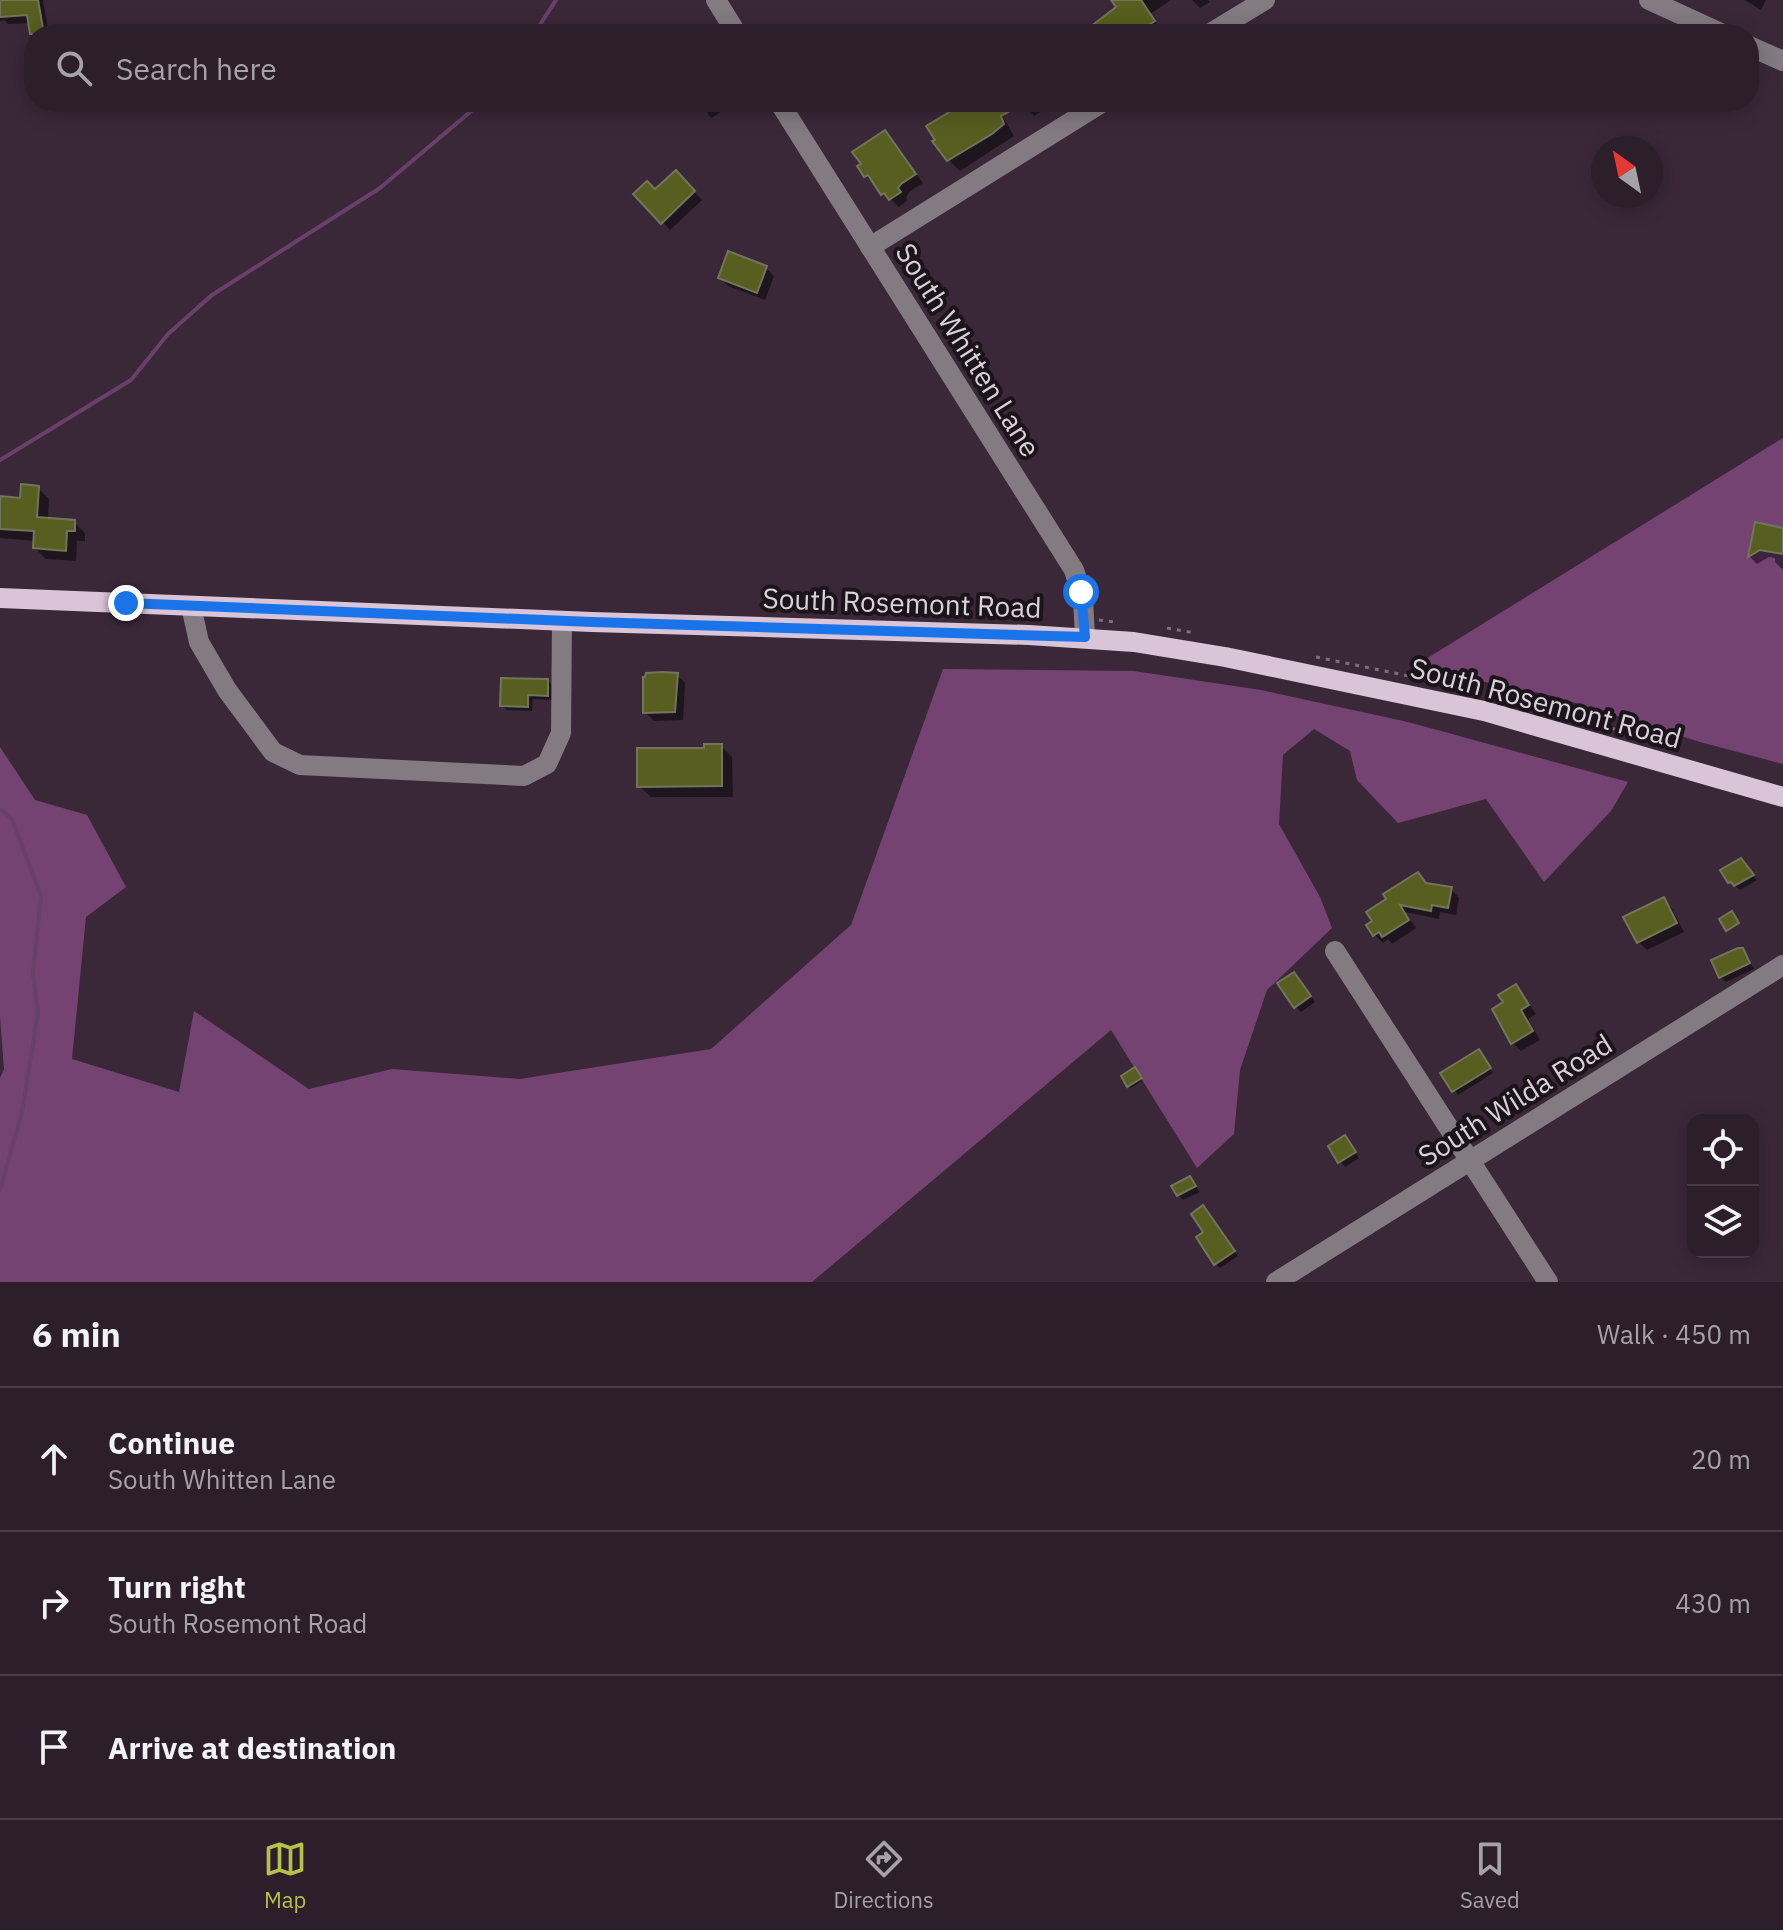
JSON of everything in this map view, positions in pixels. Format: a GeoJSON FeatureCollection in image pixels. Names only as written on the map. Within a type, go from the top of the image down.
{"type":"FeatureCollection","features":[{"type":"Feature","properties":{"kind":"main road","name":"South Rosemont Road"},"geometry":{"type":"LineString","coordinates":[[0,598],[562,621],[1085,637],[1173,647],[1456,704],[1573,734],[1783,797]]}},
{"type":"Feature","properties":{"kind":"street"},"geometry":{"type":"LineString","coordinates":[[716,0],[731,24]]}},
{"type":"Feature","properties":{"kind":"street"},"geometry":{"type":"LineString","coordinates":[[1225,24],[1265,0]]}},
{"type":"Feature","properties":{"kind":"street"},"geometry":{"type":"LineString","coordinates":[[1649,0],[1701,24]]}},
{"type":"Feature","properties":{"kind":"street"},"geometry":{"type":"LineString","coordinates":[[1759,50],[1783,61]]}},
{"type":"Feature","properties":{"kind":"street","name":"South Whitten Lane"},"geometry":{"type":"LineString","coordinates":[[785,112],[1074,570],[1083,599],[1085,637]]}},
{"type":"Feature","properties":{"kind":"street"},"geometry":{"type":"LineString","coordinates":[[870,247],[1087,112]]}},
{"type":"Feature","properties":{"kind":"street"},"geometry":{"type":"LineString","coordinates":[[191,606],[199,642],[227,690],[273,752],[300,765],[524,776],[547,764],[561,733],[562,621]]}},
{"type":"Feature","properties":{"kind":"street"},"geometry":{"type":"LineString","coordinates":[[1335,951],[1548,1282]]}},
{"type":"Feature","properties":{"kind":"street","name":"South Wilda Road"},"geometry":{"type":"LineString","coordinates":[[1276,1282],[1783,965]]}},
{"type":"Feature","properties":{"kind":"shaded area"},"geometry":{"type":"Polygon","coordinates":[[[1783,438],[1783,764],[1700,742],[1553,696],[1413,667],[1783,438]]]}},
{"type":"Feature","properties":{"kind":"shaded area"},"geometry":{"type":"Polygon","coordinates":[[[943,669],[1134,671],[1261,690],[1408,722],[1628,782],[1611,811],[1544,882],[1486,799],[1398,823],[1357,780],[1350,751],[1314,729],[1283,755],[1279,824],[1320,897],[1332,928],[1267,990],[1240,1070],[1234,1134],[1197,1168],[1111,1030],[812,1282],[0,1282],[0,1078],[4,1069],[0,1017],[0,747],[35,800],[87,815],[126,887],[86,917],[72,1059],[179,1092],[194,1011],[309,1089],[392,1069],[520,1079],[711,1049],[851,925],[943,669]]]}},
{"type":"Feature","properties":{"kind":"building"},"geometry":{"type":"Polygon","coordinates":[[[0,0],[38,0],[42,24],[28,24],[27,15],[0,17],[0,0]]]}},
{"type":"Feature","properties":{"kind":"building"},"geometry":{"type":"Polygon","coordinates":[[[1111,0],[1141,0],[1155,21],[1150,24],[1094,24],[1116,7],[1111,0]]]}},
{"type":"Feature","properties":{"kind":"building"},"geometry":{"type":"Polygon","coordinates":[[[949,112],[1008,112],[1001,116],[1004,124],[992,134],[947,161],[932,141],[935,140],[926,126],[949,112]]]}},
{"type":"Feature","properties":{"kind":"building"},"geometry":{"type":"Polygon","coordinates":[[[885,130],[916,174],[901,184],[898,188],[901,192],[889,200],[884,193],[881,195],[868,175],[864,177],[857,166],[861,164],[852,152],[885,130]]]}},
{"type":"Feature","properties":{"kind":"building"},"geometry":{"type":"Polygon","coordinates":[[[676,170],[695,191],[661,224],[633,194],[647,181],[655,189],[676,170]]]}},
{"type":"Feature","properties":{"kind":"building"},"geometry":{"type":"Polygon","coordinates":[[[728,251],[767,266],[757,293],[718,278],[728,251]]]}},
{"type":"Feature","properties":{"kind":"building"},"geometry":{"type":"Polygon","coordinates":[[[21,484],[39,486],[37,517],[75,520],[75,531],[67,531],[66,551],[33,548],[34,531],[0,529],[0,496],[20,498],[21,484]]]}},
{"type":"Feature","properties":{"kind":"building"},"geometry":{"type":"Polygon","coordinates":[[[1755,522],[1783,528],[1783,554],[1760,550],[1748,557],[1755,522]]]}},
{"type":"Feature","properties":{"kind":"building"},"geometry":{"type":"Polygon","coordinates":[[[646,673],[678,673],[675,712],[643,713],[643,677],[646,673]]]}},
{"type":"Feature","properties":{"kind":"building"},"geometry":{"type":"Polygon","coordinates":[[[501,678],[548,679],[548,696],[528,695],[528,707],[500,706],[501,678]]]}},
{"type":"Feature","properties":{"kind":"building"},"geometry":{"type":"Polygon","coordinates":[[[704,744],[722,744],[722,786],[637,787],[637,748],[704,748],[704,744]]]}},
{"type":"Feature","properties":{"kind":"building"},"geometry":{"type":"Polygon","coordinates":[[[1741,858],[1754,875],[1734,886],[1728,883],[1720,870],[1741,858]]]}},
{"type":"Feature","properties":{"kind":"building"},"geometry":{"type":"Polygon","coordinates":[[[1418,872],[1426,883],[1452,887],[1448,908],[1432,905],[1431,911],[1400,905],[1409,920],[1382,937],[1379,932],[1373,936],[1366,925],[1372,921],[1366,912],[1386,899],[1383,894],[1418,872]]]}},
{"type":"Feature","properties":{"kind":"building"},"geometry":{"type":"Polygon","coordinates":[[[1664,897],[1677,923],[1637,943],[1623,917],[1664,897]]]}},
{"type":"Feature","properties":{"kind":"building"},"geometry":{"type":"Polygon","coordinates":[[[1732,911],[1739,923],[1726,931],[1719,919],[1732,911]]]}},
{"type":"Feature","properties":{"kind":"building"},"geometry":{"type":"Polygon","coordinates":[[[1743,948],[1750,963],[1719,978],[1711,960],[1743,948]]]}},
{"type":"Feature","properties":{"kind":"building"},"geometry":{"type":"Polygon","coordinates":[[[1294,972],[1311,996],[1294,1008],[1277,983],[1294,972]]]}},
{"type":"Feature","properties":{"kind":"building"},"geometry":{"type":"Polygon","coordinates":[[[1516,984],[1529,1005],[1521,1010],[1533,1031],[1511,1044],[1492,1009],[1503,1002],[1498,995],[1516,984]]]}},
{"type":"Feature","properties":{"kind":"building"},"geometry":{"type":"Polygon","coordinates":[[[1479,1049],[1491,1068],[1452,1092],[1440,1073],[1479,1049]]]}},
{"type":"Feature","properties":{"kind":"building"},"geometry":{"type":"Polygon","coordinates":[[[1135,1067],[1142,1078],[1127,1087],[1121,1076],[1135,1067]]]}},
{"type":"Feature","properties":{"kind":"building"},"geometry":{"type":"Polygon","coordinates":[[[1345,1135],[1356,1152],[1338,1163],[1328,1146],[1345,1135]]]}},
{"type":"Feature","properties":{"kind":"building"},"geometry":{"type":"Polygon","coordinates":[[[1190,1176],[1196,1186],[1177,1196],[1171,1186],[1190,1176]]]}},
{"type":"Feature","properties":{"kind":"building"},"geometry":{"type":"Polygon","coordinates":[[[1203,1205],[1235,1251],[1214,1265],[1196,1237],[1203,1232],[1191,1214],[1203,1205]]]}},
{"type":"Feature","properties":{"kind":"waterway"},"geometry":{"type":"LineString","coordinates":[[540,24],[556,0]]}},
{"type":"Feature","properties":{"kind":"waterway"},"geometry":{"type":"LineString","coordinates":[[0,460],[131,380],[168,334],[212,295],[380,188],[470,112]]}},
{"type":"Feature","properties":{"kind":"waterway"},"geometry":{"type":"LineString","coordinates":[[0,809],[12,819],[41,896],[33,973],[38,1013],[22,1112],[0,1190]]}},
{"type":"Feature","properties":{"kind":"route"},"geometry":{"type":"LineString","coordinates":[[126,603],[592,622],[1085,637],[1081,592]]}}]}
